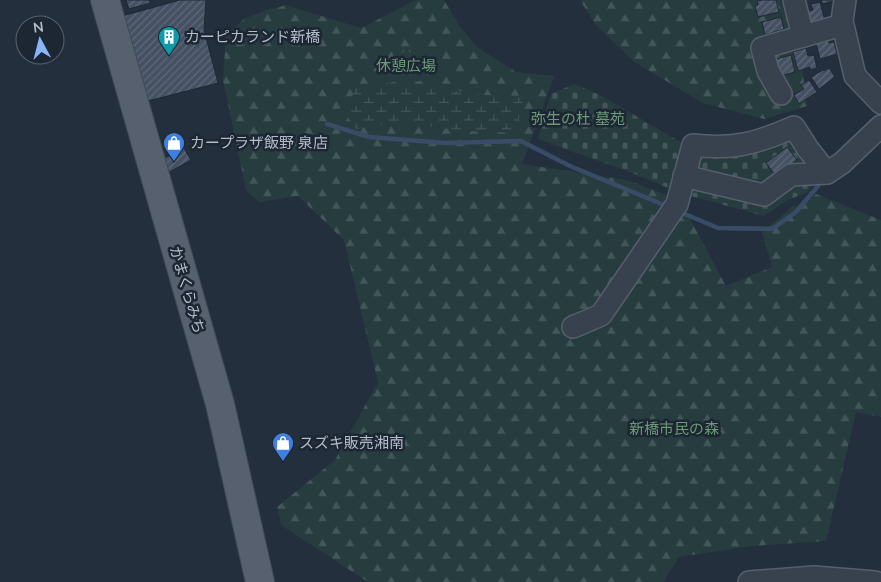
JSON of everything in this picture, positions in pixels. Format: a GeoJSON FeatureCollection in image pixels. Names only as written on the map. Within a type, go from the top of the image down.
{"type":"FeatureCollection","features":[{"type":"Feature","properties":{"kind":"main road","name":"かまくらみち"},"geometry":{"type":"LineString","coordinates":[[105,0],[220,404],[260,582]]}},
{"type":"Feature","properties":{"kind":"street"},"geometry":{"type":"LineString","coordinates":[[794,0],[803,36]]}},
{"type":"Feature","properties":{"kind":"street"},"geometry":{"type":"LineString","coordinates":[[845,0],[842,25],[855,76],[881,103]]}},
{"type":"Feature","properties":{"kind":"street"},"geometry":{"type":"LineString","coordinates":[[781,94],[768,70],[762,48],[842,25]]}},
{"type":"Feature","properties":{"kind":"street"},"geometry":{"type":"LineString","coordinates":[[573,327],[602,315],[677,204],[693,145],[732,147],[747,145],[768,138],[792,120],[808,150],[827,173]]}},
{"type":"Feature","properties":{"kind":"street"},"geometry":{"type":"LineString","coordinates":[[684,176],[764,195],[791,175],[827,173],[842,163],[881,126]]}},
{"type":"Feature","properties":{"kind":"street"},"geometry":{"type":"LineString","coordinates":[[749,582],[814,578],[875,582]]}},
{"type":"Feature","properties":{"kind":"green space","name":"新橋市民の森"},"geometry":{"type":"Polygon","coordinates":[[[416,0],[444,0],[460,27],[477,47],[516,72],[554,76],[522,164],[627,180],[680,200],[726,286],[772,267],[762,232],[793,206],[801,207],[816,194],[881,220],[881,417],[856,412],[826,541],[752,546],[679,557],[663,582],[368,582],[281,525],[277,507],[335,460],[378,382],[344,240],[298,196],[259,202],[246,190],[223,80],[226,35],[244,19],[271,8],[274,9],[285,5],[361,28],[416,0]]]}},
{"type":"Feature","properties":{"kind":"green space"},"geometry":{"type":"Polygon","coordinates":[[[580,0],[780,0],[798,34],[807,106],[764,119],[703,103],[633,61],[596,25],[580,0]]]}},
{"type":"Feature","properties":{"kind":"green space","name":"休憩広場"},"geometry":{"type":"Polygon","coordinates":[[[398,50],[418,50],[431,61],[434,80],[388,84],[388,62],[398,50]]]}},
{"type":"Feature","properties":{"kind":"green space","name":"弥生の杜 墓苑"},"geometry":{"type":"Polygon","coordinates":[[[574,84],[600,95],[701,154],[788,139],[818,177],[807,193],[787,200],[764,216],[680,193],[635,174],[538,139],[551,94],[574,84]]]}},
{"type":"Feature","properties":{"kind":"green space"},"geometry":{"type":"Polygon","coordinates":[[[356,86],[444,89],[484,95],[524,96],[515,133],[464,131],[391,123],[356,129],[345,113],[356,86]]]}},
{"type":"Feature","properties":{"kind":"building"},"geometry":{"type":"Polygon","coordinates":[[[126,0],[149,0],[150,3],[129,9],[126,0]]]}},
{"type":"Feature","properties":{"kind":"building","name":"カーピカランド新橋"},"geometry":{"type":"Polygon","coordinates":[[[180,0],[206,0],[204,30],[218,83],[140,103],[115,18],[180,0]]]}},
{"type":"Feature","properties":{"kind":"building"},"geometry":{"type":"Polygon","coordinates":[[[776,0],[779,12],[758,17],[755,6],[758,5],[757,1],[776,0]]]}},
{"type":"Feature","properties":{"kind":"building"},"geometry":{"type":"Polygon","coordinates":[[[821,0],[836,0],[823,4],[821,0]]]}},
{"type":"Feature","properties":{"kind":"building"},"geometry":{"type":"Polygon","coordinates":[[[820,2],[825,21],[808,26],[804,12],[813,10],[811,4],[820,2]]]}},
{"type":"Feature","properties":{"kind":"building"},"geometry":{"type":"Polygon","coordinates":[[[781,17],[784,29],[765,35],[762,22],[781,17]]]}},
{"type":"Feature","properties":{"kind":"building"},"geometry":{"type":"Polygon","coordinates":[[[828,39],[829,43],[834,42],[837,54],[820,59],[816,43],[828,39]]]}},
{"type":"Feature","properties":{"kind":"building"},"geometry":{"type":"Polygon","coordinates":[[[806,48],[808,56],[814,55],[817,68],[810,70],[810,67],[798,71],[793,52],[806,48]]]}},
{"type":"Feature","properties":{"kind":"building"},"geometry":{"type":"Polygon","coordinates":[[[791,55],[795,72],[781,76],[776,59],[791,55]]]}},
{"type":"Feature","properties":{"kind":"building"},"geometry":{"type":"Polygon","coordinates":[[[829,68],[835,77],[819,89],[811,77],[829,68]]]}},
{"type":"Feature","properties":{"kind":"building"},"geometry":{"type":"Polygon","coordinates":[[[809,80],[817,92],[799,104],[794,95],[804,89],[801,85],[809,80]]]}},
{"type":"Feature","properties":{"kind":"building"},"geometry":{"type":"Polygon","coordinates":[[[787,147],[797,160],[776,176],[766,163],[787,147]]]}},
{"type":"Feature","properties":{"kind":"building"},"geometry":{"type":"Polygon","coordinates":[[[184,148],[191,160],[164,175],[157,162],[184,148]]]}},
{"type":"Feature","properties":{"kind":"waterway"},"geometry":{"type":"LineString","coordinates":[[327,124],[369,137],[445,143],[521,141],[570,166],[669,207]]}},
{"type":"Feature","properties":{"kind":"waterway"},"geometry":{"type":"LineString","coordinates":[[678,211],[718,228],[772,229],[796,212],[818,186]]}},
{"type":"Feature","properties":{"kind":"place","name":"カーピカランド新橋"},"geometry":{"type":"Point","coordinates":[169,56]}},
{"type":"Feature","properties":{"kind":"place","name":"カープラザ飯野 泉店"},"geometry":{"type":"Point","coordinates":[174,162]}},
{"type":"Feature","properties":{"kind":"place","name":"スズキ販売湘南"},"geometry":{"type":"Point","coordinates":[283,462]}}]}
